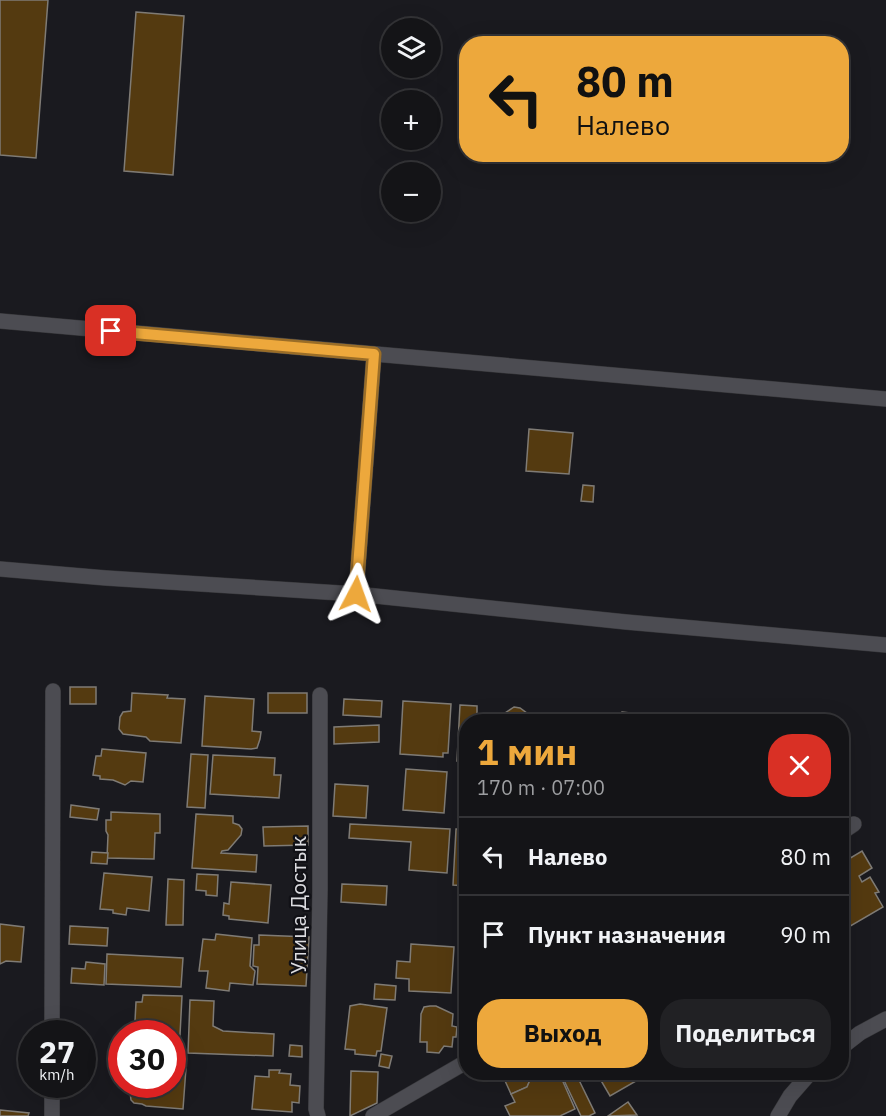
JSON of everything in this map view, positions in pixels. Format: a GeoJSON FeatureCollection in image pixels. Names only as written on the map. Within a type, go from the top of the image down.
{"type":"FeatureCollection","features":[{"type":"Feature","properties":{"kind":"street"},"geometry":{"type":"LineString","coordinates":[[0,321],[658,381],[886,399]]}},
{"type":"Feature","properties":{"kind":"street"},"geometry":{"type":"LineString","coordinates":[[356,594],[374,354]]}},
{"type":"Feature","properties":{"kind":"street"},"geometry":{"type":"LineString","coordinates":[[0,569],[356,594],[626,622],[886,645]]}},
{"type":"Feature","properties":{"kind":"street"},"geometry":{"type":"LineString","coordinates":[[52,1020],[53,691]]}},
{"type":"Feature","properties":{"kind":"street","name":"Улица Достык"},"geometry":{"type":"LineString","coordinates":[[318,1116],[316,1109],[320,891],[320,695]]}},
{"type":"Feature","properties":{"kind":"street"},"geometry":{"type":"LineString","coordinates":[[849,1042],[886,1019]]}},
{"type":"Feature","properties":{"kind":"street"},"geometry":{"type":"LineString","coordinates":[[373,1116],[459,1066]]}},
{"type":"Feature","properties":{"kind":"street"},"geometry":{"type":"LineString","coordinates":[[778,1116],[790,1096],[804,1080]]}},
{"type":"Feature","properties":{"kind":"street"},"geometry":{"type":"LineString","coordinates":[[52,1098],[52,1116]]}},
{"type":"Feature","properties":{"kind":"building"},"geometry":{"type":"Polygon","coordinates":[[[0,0],[48,0],[36,158],[0,155],[0,0]]]}},
{"type":"Feature","properties":{"kind":"building"},"geometry":{"type":"Polygon","coordinates":[[[136,12],[184,16],[173,175],[124,171],[136,12]]]}},
{"type":"Feature","properties":{"kind":"building"},"geometry":{"type":"Polygon","coordinates":[[[529,429],[573,433],[569,474],[526,471],[529,429]]]}},
{"type":"Feature","properties":{"kind":"building"},"geometry":{"type":"Polygon","coordinates":[[[583,485],[594,486],[593,502],[581,501],[583,485]]]}},
{"type":"Feature","properties":{"kind":"building"},"geometry":{"type":"Polygon","coordinates":[[[70,687],[96,687],[96,704],[70,704],[70,687]]]}},
{"type":"Feature","properties":{"kind":"building"},"geometry":{"type":"Polygon","coordinates":[[[132,693],[168,695],[167,698],[185,699],[181,743],[150,741],[146,737],[123,734],[119,729],[120,717],[123,712],[131,711],[132,693]]]}},
{"type":"Feature","properties":{"kind":"building"},"geometry":{"type":"Polygon","coordinates":[[[268,693],[307,693],[307,713],[268,713],[268,693]]]}},
{"type":"Feature","properties":{"kind":"building"},"geometry":{"type":"Polygon","coordinates":[[[205,696],[254,699],[252,731],[261,732],[257,748],[202,746],[205,696]]]}},
{"type":"Feature","properties":{"kind":"building"},"geometry":{"type":"Polygon","coordinates":[[[344,699],[382,701],[381,717],[343,715],[344,699]]]}},
{"type":"Feature","properties":{"kind":"building"},"geometry":{"type":"Polygon","coordinates":[[[403,701],[451,704],[448,753],[443,753],[443,757],[400,754],[403,701]]]}},
{"type":"Feature","properties":{"kind":"building"},"geometry":{"type":"Polygon","coordinates":[[[460,705],[477,706],[477,714],[460,714],[460,705]]]}},
{"type":"Feature","properties":{"kind":"building"},"geometry":{"type":"Polygon","coordinates":[[[514,707],[527,713],[536,714],[504,714],[514,707]]]}},
{"type":"Feature","properties":{"kind":"building"},"geometry":{"type":"Polygon","coordinates":[[[459,724],[459,761],[457,761],[459,724]]]}},
{"type":"Feature","properties":{"kind":"building"},"geometry":{"type":"Polygon","coordinates":[[[379,725],[379,742],[334,744],[334,727],[379,725]]]}},
{"type":"Feature","properties":{"kind":"building"},"geometry":{"type":"Polygon","coordinates":[[[102,749],[146,753],[143,782],[131,781],[125,785],[93,775],[96,756],[101,756],[102,749]]]}},
{"type":"Feature","properties":{"kind":"building"},"geometry":{"type":"Polygon","coordinates":[[[191,754],[208,755],[205,808],[187,807],[191,754]]]}},
{"type":"Feature","properties":{"kind":"building"},"geometry":{"type":"Polygon","coordinates":[[[213,755],[275,758],[274,775],[281,775],[279,798],[210,794],[213,755]]]}},
{"type":"Feature","properties":{"kind":"building"},"geometry":{"type":"Polygon","coordinates":[[[406,769],[447,772],[444,813],[403,810],[406,769]]]}},
{"type":"Feature","properties":{"kind":"building"},"geometry":{"type":"Polygon","coordinates":[[[459,772],[459,820],[458,820],[459,772]]]}},
{"type":"Feature","properties":{"kind":"building"},"geometry":{"type":"Polygon","coordinates":[[[335,784],[368,786],[366,818],[333,816],[335,784]]]}},
{"type":"Feature","properties":{"kind":"building"},"geometry":{"type":"Polygon","coordinates":[[[71,805],[99,809],[97,820],[70,817],[71,805]]]}},
{"type":"Feature","properties":{"kind":"building"},"geometry":{"type":"Polygon","coordinates":[[[111,812],[160,814],[160,833],[155,833],[154,859],[107,858],[106,820],[111,820],[111,812]]]}},
{"type":"Feature","properties":{"kind":"building"},"geometry":{"type":"Polygon","coordinates":[[[196,814],[233,816],[233,823],[242,829],[241,835],[228,850],[221,853],[257,855],[256,872],[192,868],[196,814]]]}},
{"type":"Feature","properties":{"kind":"building"},"geometry":{"type":"Polygon","coordinates":[[[350,824],[450,829],[447,873],[409,870],[411,842],[349,838],[350,824]]]}},
{"type":"Feature","properties":{"kind":"building"},"geometry":{"type":"Polygon","coordinates":[[[308,826],[308,845],[264,846],[263,827],[308,826]]]}},
{"type":"Feature","properties":{"kind":"building"},"geometry":{"type":"Polygon","coordinates":[[[456,829],[459,829],[459,885],[453,885],[456,829]]]}},
{"type":"Feature","properties":{"kind":"building"},"geometry":{"type":"Polygon","coordinates":[[[862,851],[872,868],[859,876],[862,882],[870,877],[879,892],[875,893],[883,907],[849,927],[849,859],[862,851]]]}},
{"type":"Feature","properties":{"kind":"building"},"geometry":{"type":"Polygon","coordinates":[[[92,852],[108,853],[107,864],[91,863],[92,852]]]}},
{"type":"Feature","properties":{"kind":"building"},"geometry":{"type":"Polygon","coordinates":[[[104,873],[152,877],[149,911],[127,908],[126,915],[113,913],[113,910],[100,909],[104,873]]]}},
{"type":"Feature","properties":{"kind":"building"},"geometry":{"type":"Polygon","coordinates":[[[197,874],[218,875],[217,896],[206,895],[206,891],[196,890],[197,874]]]}},
{"type":"Feature","properties":{"kind":"building"},"geometry":{"type":"Polygon","coordinates":[[[168,879],[184,880],[183,925],[166,925],[168,879]]]}},
{"type":"Feature","properties":{"kind":"building"},"geometry":{"type":"Polygon","coordinates":[[[231,882],[271,885],[268,923],[229,919],[229,916],[223,915],[224,903],[229,904],[231,882]]]}},
{"type":"Feature","properties":{"kind":"building"},"geometry":{"type":"Polygon","coordinates":[[[342,884],[387,886],[386,905],[341,902],[342,884]]]}},
{"type":"Feature","properties":{"kind":"building"},"geometry":{"type":"Polygon","coordinates":[[[0,924],[24,927],[21,962],[6,961],[0,964],[0,924]]]}},
{"type":"Feature","properties":{"kind":"building"},"geometry":{"type":"Polygon","coordinates":[[[70,926],[108,928],[107,946],[69,944],[70,926]]]}},
{"type":"Feature","properties":{"kind":"building"},"geometry":{"type":"Polygon","coordinates":[[[216,934],[252,938],[250,966],[255,971],[253,985],[230,983],[229,991],[206,988],[208,971],[199,971],[203,939],[215,940],[216,934]]]}},
{"type":"Feature","properties":{"kind":"building"},"geometry":{"type":"Polygon","coordinates":[[[259,935],[309,937],[306,986],[257,984],[258,967],[253,966],[254,945],[259,945],[259,935]]]}},
{"type":"Feature","properties":{"kind":"building"},"geometry":{"type":"Polygon","coordinates":[[[411,944],[454,947],[451,993],[409,991],[409,979],[396,978],[397,961],[410,962],[411,944]]]}},
{"type":"Feature","properties":{"kind":"building"},"geometry":{"type":"Polygon","coordinates":[[[107,954],[183,958],[181,987],[106,984],[107,954]]]}},
{"type":"Feature","properties":{"kind":"building"},"geometry":{"type":"Polygon","coordinates":[[[86,962],[105,964],[104,985],[71,983],[72,968],[85,969],[86,962]]]}},
{"type":"Feature","properties":{"kind":"building"},"geometry":{"type":"Polygon","coordinates":[[[375,984],[396,986],[395,1000],[374,999],[375,984]]]}},
{"type":"Feature","properties":{"kind":"building"},"geometry":{"type":"Polygon","coordinates":[[[143,995],[182,996],[181,1020],[135,1020],[136,1002],[142,1002],[143,995]]]}},
{"type":"Feature","properties":{"kind":"building"},"geometry":{"type":"Polygon","coordinates":[[[190,1000],[214,1001],[213,1026],[223,1031],[274,1034],[273,1056],[188,1053],[190,1000]]]}},
{"type":"Feature","properties":{"kind":"building"},"geometry":{"type":"Polygon","coordinates":[[[360,1004],[387,1008],[381,1051],[377,1051],[376,1056],[355,1054],[355,1050],[345,1049],[350,1006],[360,1004]]]}},
{"type":"Feature","properties":{"kind":"building"},"geometry":{"type":"Polygon","coordinates":[[[436,1006],[453,1014],[452,1026],[457,1027],[452,1047],[444,1046],[439,1053],[427,1052],[427,1042],[420,1042],[421,1014],[424,1007],[436,1006]]]}},
{"type":"Feature","properties":{"kind":"building"},"geometry":{"type":"Polygon","coordinates":[[[290,1045],[302,1046],[302,1057],[289,1056],[290,1045]]]}},
{"type":"Feature","properties":{"kind":"building"},"geometry":{"type":"Polygon","coordinates":[[[381,1054],[392,1056],[389,1068],[379,1066],[381,1054]]]}},
{"type":"Feature","properties":{"kind":"building"},"geometry":{"type":"Polygon","coordinates":[[[269,1070],[280,1070],[279,1073],[291,1074],[290,1085],[300,1086],[299,1103],[292,1102],[292,1112],[252,1109],[255,1076],[269,1077],[269,1070]]]}},
{"type":"Feature","properties":{"kind":"building"},"geometry":{"type":"Polygon","coordinates":[[[351,1071],[378,1072],[377,1103],[350,1116],[351,1071]]]}},
{"type":"Feature","properties":{"kind":"building"},"geometry":{"type":"Polygon","coordinates":[[[505,1080],[530,1080],[527,1087],[511,1094],[505,1080]]]}},
{"type":"Feature","properties":{"kind":"building"},"geometry":{"type":"Polygon","coordinates":[[[530,1080],[562,1080],[575,1109],[560,1116],[510,1116],[505,1106],[515,1102],[511,1094],[527,1087],[530,1080]]]}},
{"type":"Feature","properties":{"kind":"building"},"geometry":{"type":"Polygon","coordinates":[[[564,1080],[579,1080],[595,1113],[581,1116],[564,1080]]]}},
{"type":"Feature","properties":{"kind":"building"},"geometry":{"type":"Polygon","coordinates":[[[601,1080],[638,1080],[610,1096],[601,1080]]]}},
{"type":"Feature","properties":{"kind":"building"},"geometry":{"type":"Polygon","coordinates":[[[131,1098],[184,1098],[183,1109],[146,1106],[131,1098]]]}},
{"type":"Feature","properties":{"kind":"building"},"geometry":{"type":"Polygon","coordinates":[[[628,1102],[637,1115],[608,1116],[628,1102]]]}},
{"type":"Feature","properties":{"kind":"building"},"geometry":{"type":"Polygon","coordinates":[[[0,1110],[29,1113],[28,1116],[0,1116],[0,1110]]]}},
{"type":"Feature","properties":{"kind":"route"},"geometry":{"type":"LineString","coordinates":[[111,331],[374,354],[356,594]]}}]}
